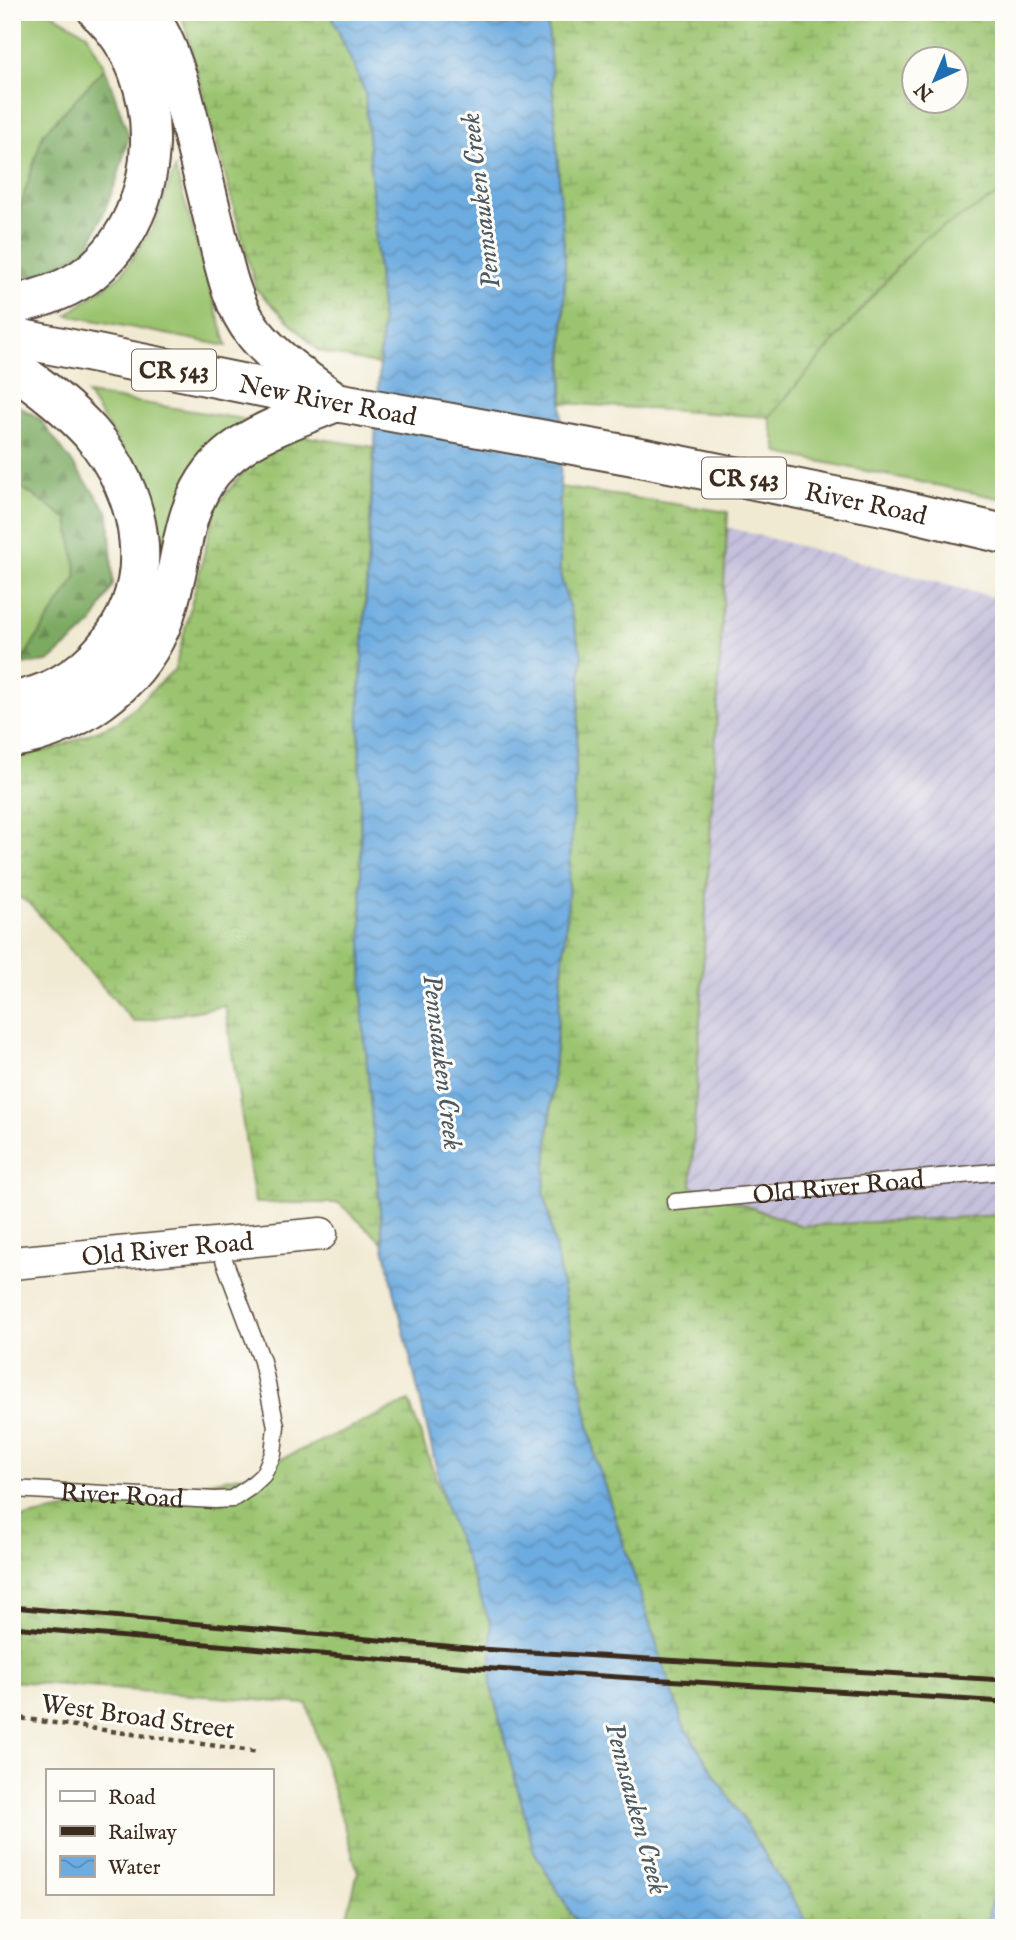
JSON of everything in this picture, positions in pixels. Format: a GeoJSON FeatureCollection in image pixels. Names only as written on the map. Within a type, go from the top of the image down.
{"type":"FeatureCollection","features":[{"type":"Feature","properties":{"kind":"main road"},"geometry":{"type":"LineString","coordinates":[[12,305],[55,292],[92,271],[124,234],[145,185],[150,138],[142,85],[131,55],[98,12]]}},
{"type":"Feature","properties":{"kind":"main road"},"geometry":{"type":"LineString","coordinates":[[12,738],[46,731],[80,715],[112,692],[140,663],[156,637],[164,616],[192,505],[221,461],[262,434],[336,402],[285,364],[266,346],[253,332],[242,312],[225,268],[181,89],[162,38],[146,12]]}},
{"type":"Feature","properties":{"kind":"main road","name":"New River Road"},"geometry":{"type":"LineString","coordinates":[[12,337],[336,402],[645,458]]}},
{"type":"Feature","properties":{"kind":"main road"},"geometry":{"type":"LineString","coordinates":[[12,368],[37,384],[64,407],[90,432],[108,456],[125,486],[135,513],[139,542],[139,569],[134,595],[112,640],[94,661],[74,677],[47,692],[12,702]]}},
{"type":"Feature","properties":{"kind":"main road","name":"River Road"},"geometry":{"type":"LineString","coordinates":[[645,458],[893,508],[1004,534]]}},
{"type":"Feature","properties":{"kind":"street","name":"Old River Road"},"geometry":{"type":"LineString","coordinates":[[12,1263],[321,1234]]}},
{"type":"Feature","properties":{"kind":"lane","name":"Old River Road"},"geometry":{"type":"LineString","coordinates":[[675,1202],[1004,1171]]}},
{"type":"Feature","properties":{"kind":"lane","name":"River Road"},"geometry":{"type":"LineString","coordinates":[[12,1489],[215,1500],[232,1499],[263,1475],[273,1454],[276,1426],[262,1361],[218,1244]]}},
{"type":"Feature","properties":{"kind":"path","name":"West Broad Street"},"geometry":{"type":"LineString","coordinates":[[12,1717],[259,1752]]}},
{"type":"Feature","properties":{"kind":"shaded area"},"geometry":{"type":"Polygon","coordinates":[[[727,527],[1004,600],[1004,1215],[802,1226],[691,1186],[727,527]]]}},
{"type":"Feature","properties":{"kind":"green space"},"geometry":{"type":"Polygon","coordinates":[[[12,12],[50,12],[87,34],[105,68],[43,134],[18,214],[12,214],[12,12]]]}},
{"type":"Feature","properties":{"kind":"green space"},"geometry":{"type":"Polygon","coordinates":[[[181,12],[330,12],[365,92],[382,325],[379,365],[319,351],[256,289],[181,12]]]}},
{"type":"Feature","properties":{"kind":"green space"},"geometry":{"type":"Polygon","coordinates":[[[547,12],[1004,12],[1004,191],[920,241],[769,417],[563,403],[565,262],[547,12]]]}},
{"type":"Feature","properties":{"kind":"green space"},"geometry":{"type":"Polygon","coordinates":[[[105,68],[129,136],[117,180],[88,250],[22,282],[12,282],[12,214],[18,214],[43,134],[105,68]]]}},
{"type":"Feature","properties":{"kind":"green space"},"geometry":{"type":"Polygon","coordinates":[[[175,169],[227,346],[67,315],[121,275],[152,230],[175,169]]]}},
{"type":"Feature","properties":{"kind":"green space"},"geometry":{"type":"Polygon","coordinates":[[[1004,191],[1004,499],[778,453],[769,417],[920,241],[1004,191]]]}},
{"type":"Feature","properties":{"kind":"green space"},"geometry":{"type":"Polygon","coordinates":[[[87,394],[249,420],[194,463],[160,551],[135,468],[87,394]]]}},
{"type":"Feature","properties":{"kind":"green space"},"geometry":{"type":"Polygon","coordinates":[[[12,402],[39,418],[109,513],[113,585],[92,624],[48,662],[19,665],[77,576],[68,519],[12,481],[12,402]]]}},
{"type":"Feature","properties":{"kind":"green space"},"geometry":{"type":"Polygon","coordinates":[[[301,436],[374,447],[359,712],[363,1019],[383,1243],[339,1203],[255,1203],[225,1006],[134,1022],[30,904],[12,893],[12,755],[51,750],[118,722],[175,669],[216,506],[251,463],[301,436]]]}},
{"type":"Feature","properties":{"kind":"green space"},"geometry":{"type":"Polygon","coordinates":[[[12,481],[68,519],[77,576],[19,665],[12,665],[12,481]]]}},
{"type":"Feature","properties":{"kind":"green space"},"geometry":{"type":"Polygon","coordinates":[[[560,487],[728,512],[691,1186],[802,1226],[1004,1215],[1004,1884],[996,1890],[988,1924],[991,1928],[811,1928],[683,1724],[595,1457],[544,1190],[567,913],[582,655],[560,574],[560,487]]]}},
{"type":"Feature","properties":{"kind":"green space"},"geometry":{"type":"Polygon","coordinates":[[[409,1401],[491,1625],[491,1686],[534,1851],[580,1928],[344,1928],[358,1872],[307,1704],[12,1681],[12,1520],[246,1475],[409,1401]]]}},
{"type":"Feature","properties":{"kind":"water","name":"Pennsauken Creek"},"geometry":{"type":"Polygon","coordinates":[[[330,12],[547,12],[565,262],[560,574],[582,655],[567,913],[544,1190],[595,1457],[683,1724],[811,1928],[580,1928],[534,1851],[491,1686],[491,1625],[446,1508],[383,1243],[363,1019],[359,712],[382,325],[365,92],[330,12]]]}},
{"type":"Feature","properties":{"kind":"water"},"geometry":{"type":"Polygon","coordinates":[[[1004,1884],[1004,1928],[991,1928],[990,1904],[1004,1884]]]}},
{"type":"Feature","properties":{"kind":"railway"},"geometry":{"type":"LineString","coordinates":[[12,1607],[479,1649],[1004,1680]]}},
{"type":"Feature","properties":{"kind":"railway"},"geometry":{"type":"LineString","coordinates":[[12,1627],[480,1668],[1004,1702]]}}]}
